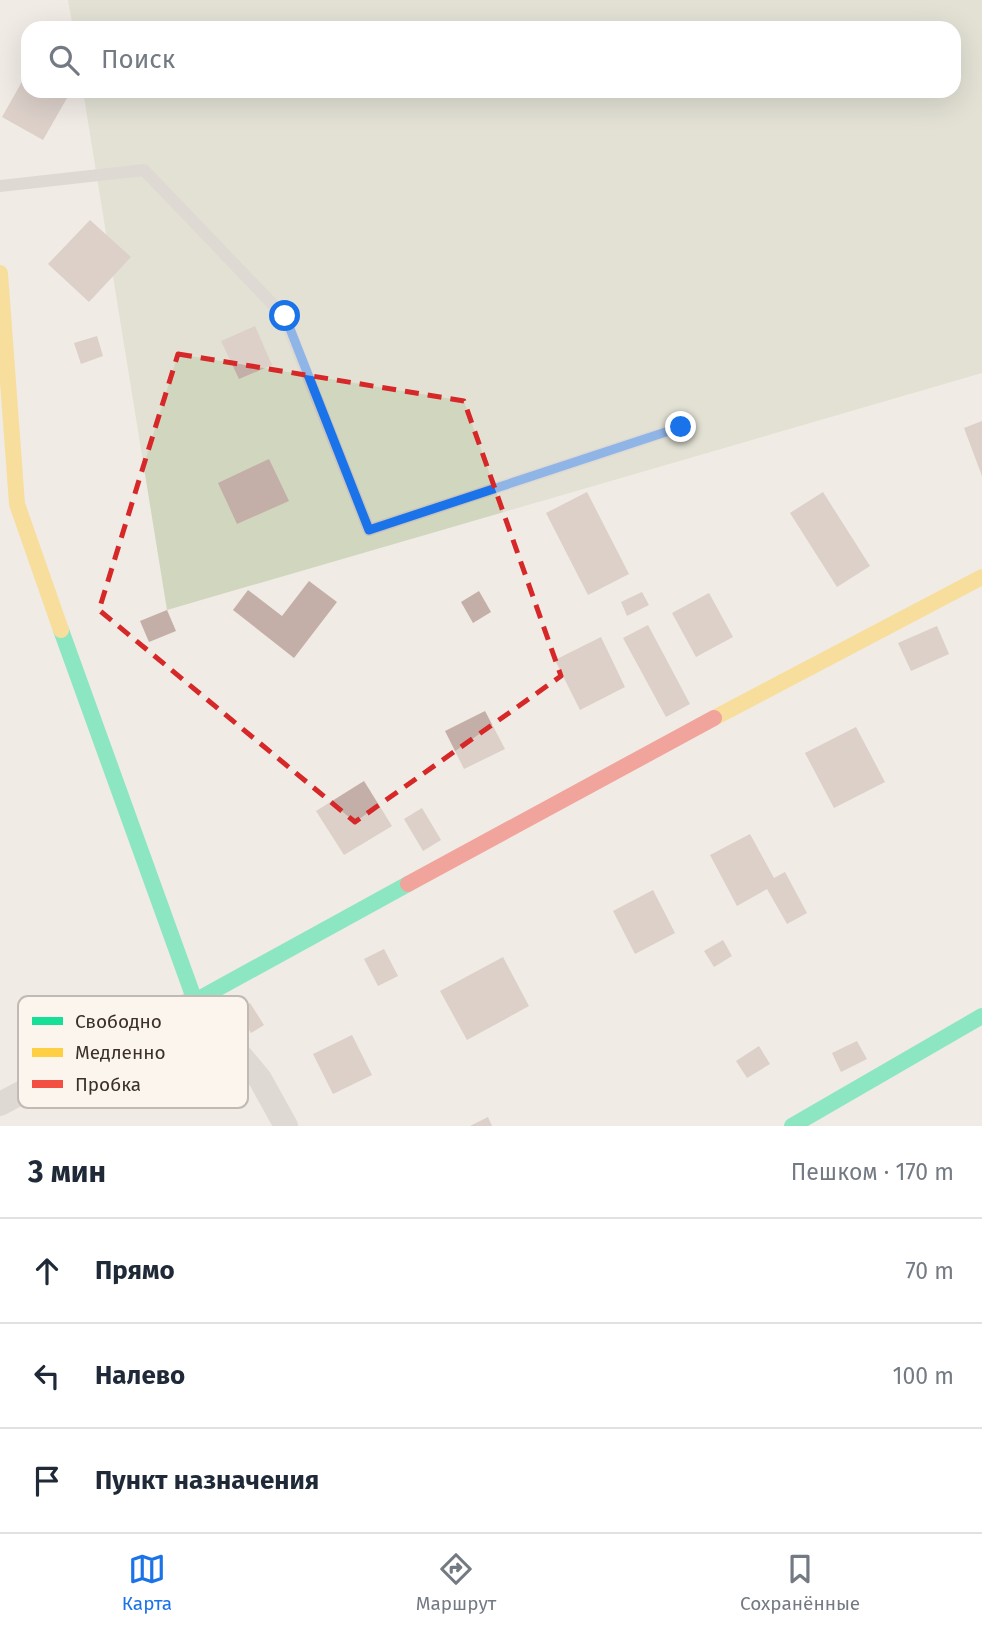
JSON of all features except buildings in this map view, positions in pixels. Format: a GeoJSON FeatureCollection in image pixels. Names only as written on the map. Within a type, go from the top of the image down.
{"type":"FeatureCollection","features":[{"type":"Feature","properties":{"kind":"street"},"geometry":{"type":"LineString","coordinates":[[0,273],[17,504],[193,996]]}},
{"type":"Feature","properties":{"kind":"street"},"geometry":{"type":"LineString","coordinates":[[204,996],[788,677],[982,577]]}},
{"type":"Feature","properties":{"kind":"street"},"geometry":{"type":"LineString","coordinates":[[792,1126],[982,1016]]}},
{"type":"Feature","properties":{"kind":"street"},"geometry":{"type":"LineString","coordinates":[[248,1065],[260,1079],[286,1126]]}},
{"type":"Feature","properties":{"kind":"street"},"geometry":{"type":"LineString","coordinates":[[0,1104],[18,1094]]}},
{"type":"Feature","properties":{"kind":"lane"},"geometry":{"type":"LineString","coordinates":[[0,186],[144,170],[285,316],[369,530],[681,427]]}},
{"type":"Feature","properties":{"kind":"highlighted area"},"geometry":{"type":"Polygon","coordinates":[[[178,354],[464,401],[561,676],[355,822],[99,610],[178,354]]]}},
{"type":"Feature","properties":{"kind":"green space"},"geometry":{"type":"Polygon","coordinates":[[[68,0],[982,0],[982,373],[167,610],[84,98],[961,98],[961,21],[72,21],[68,0]]]}},
{"type":"Feature","properties":{"kind":"traffic: fast"},"geometry":{"type":"LineString","coordinates":[[61,630],[193,996]]}},
{"type":"Feature","properties":{"kind":"traffic: fast"},"geometry":{"type":"LineString","coordinates":[[204,996],[408,884]]}},
{"type":"Feature","properties":{"kind":"traffic: fast"},"geometry":{"type":"LineString","coordinates":[[792,1126],[982,1016]]}},
{"type":"Feature","properties":{"kind":"traffic: slow"},"geometry":{"type":"LineString","coordinates":[[0,273],[17,504],[61,630]]}},
{"type":"Feature","properties":{"kind":"traffic: slow"},"geometry":{"type":"LineString","coordinates":[[714,718],[982,577]]}},
{"type":"Feature","properties":{"kind":"traffic: jam"},"geometry":{"type":"LineString","coordinates":[[408,884],[714,718]]}},
{"type":"Feature","properties":{"kind":"route"},"geometry":{"type":"LineString","coordinates":[[285,316],[369,530],[681,427]]}}]}
